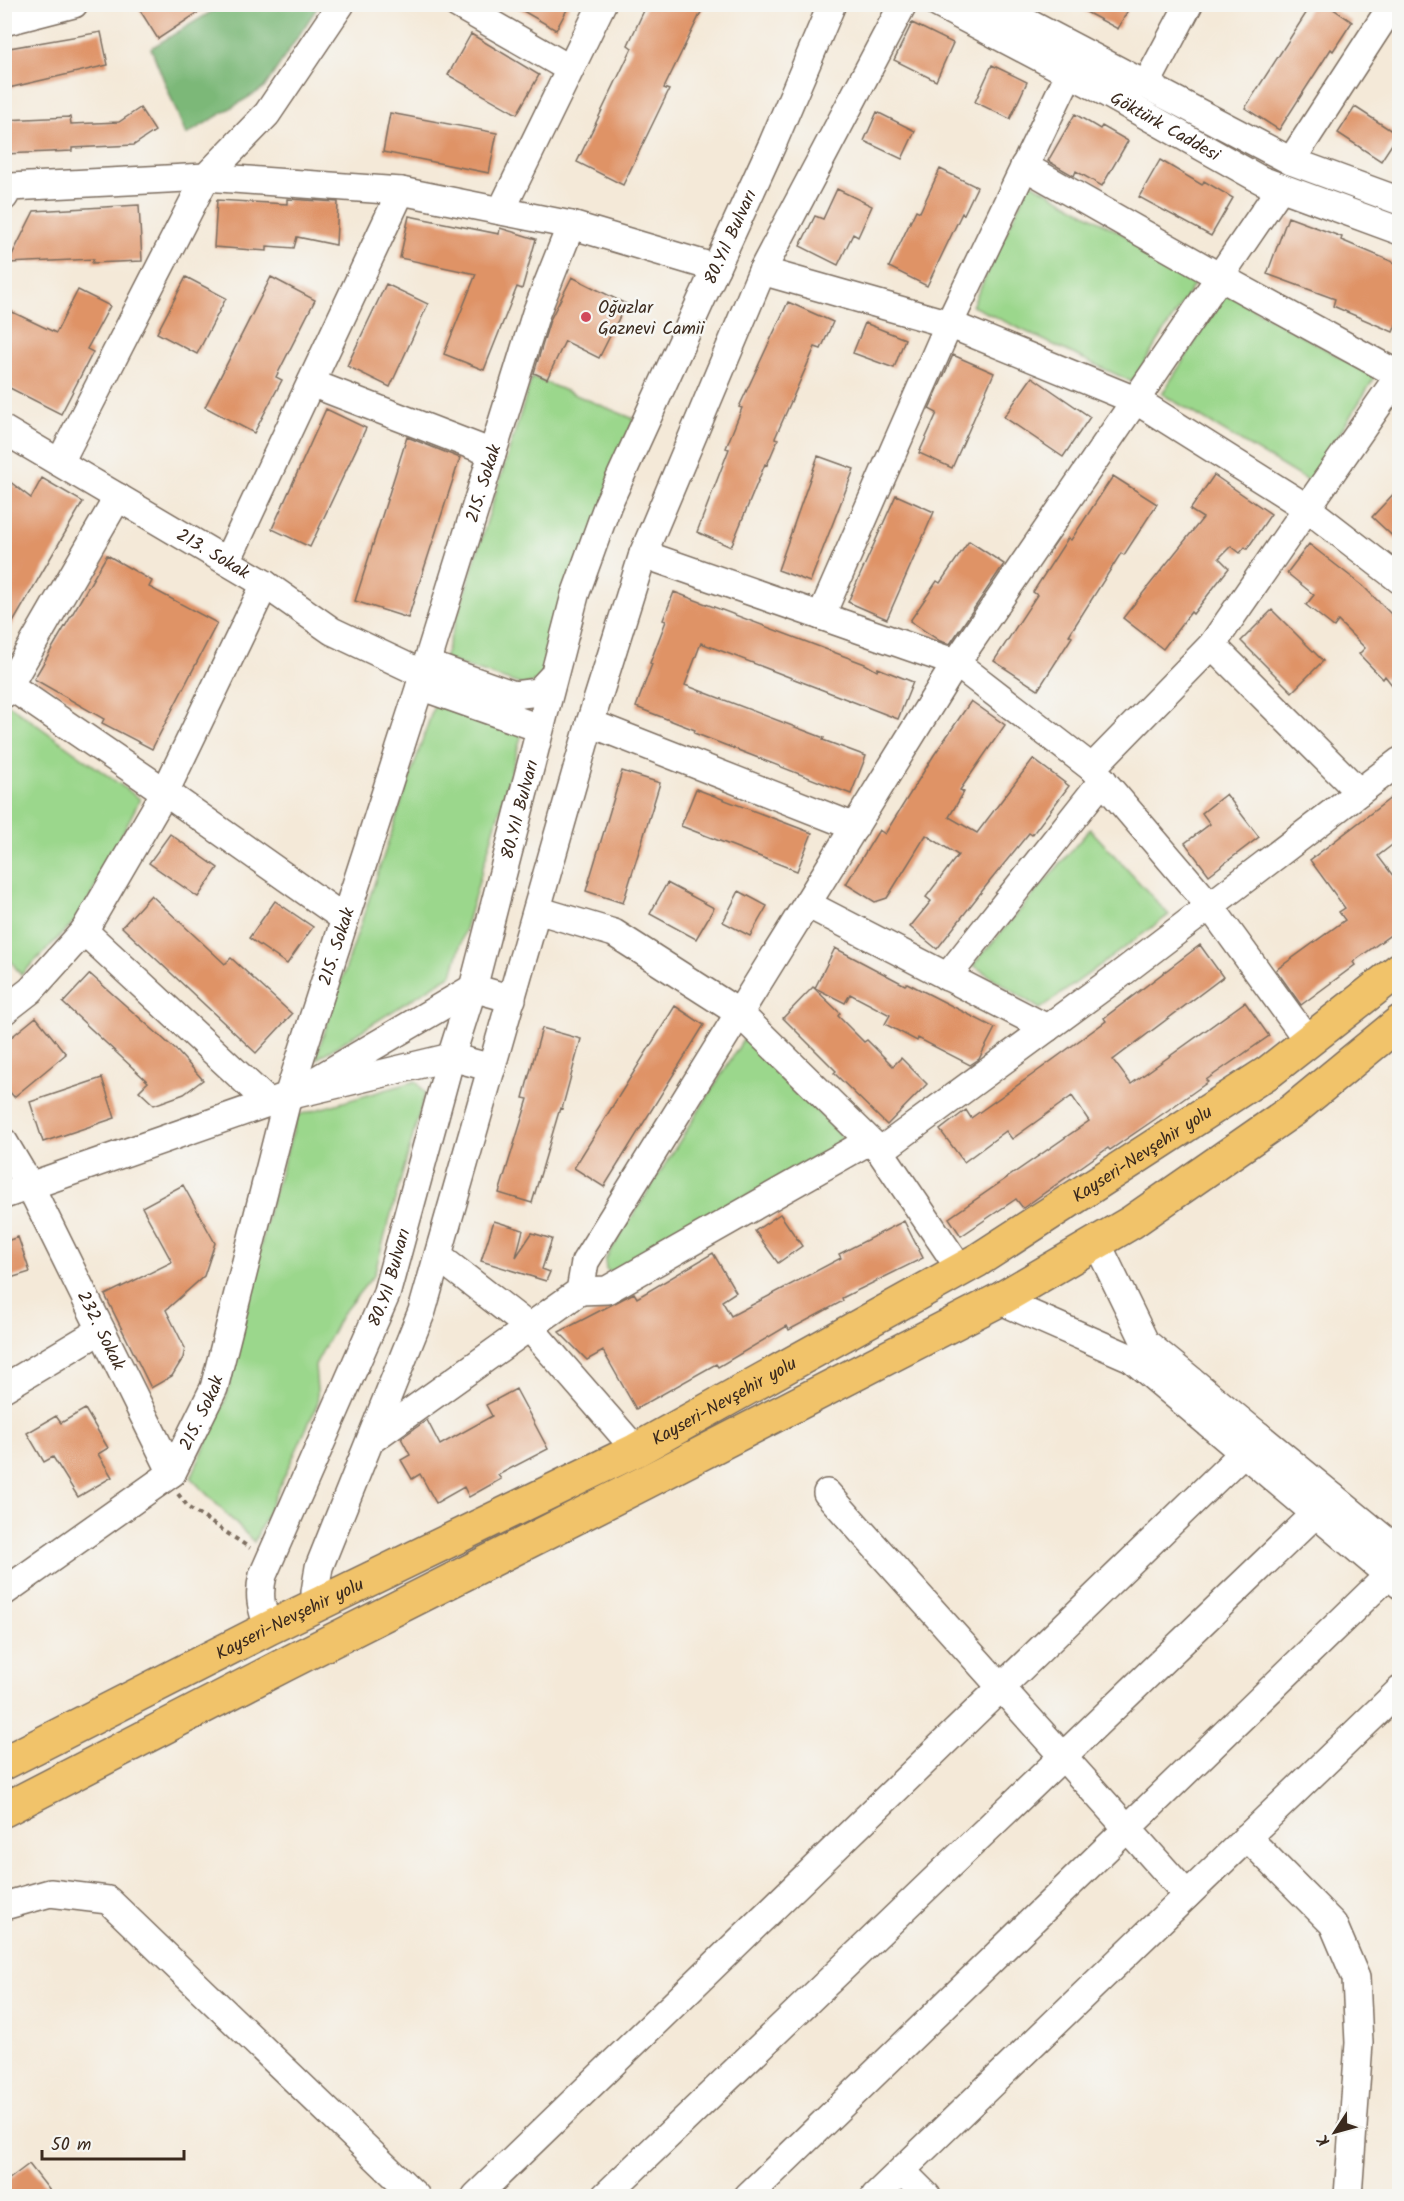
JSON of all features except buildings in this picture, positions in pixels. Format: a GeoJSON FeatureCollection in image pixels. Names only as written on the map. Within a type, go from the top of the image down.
{"type":"FeatureCollection","features":[{"type":"Feature","properties":{"kind":"highway","name":"Kayseri-Nevşehir yolu"},"geometry":{"type":"LineString","coordinates":[[4,1764],[269,1628],[636,1450],[978,1260],[1270,1071],[1400,969]]}},
{"type":"Feature","properties":{"kind":"highway","name":"Kayseri-Nevşehir yolu"},"geometry":{"type":"LineString","coordinates":[[4,1810],[999,1300],[1132,1222],[1293,1110],[1400,1022]]}},
{"type":"Feature","properties":{"kind":"highway"},"geometry":{"type":"LineString","coordinates":[[318,1604],[335,1639]]}},
{"type":"Feature","properties":{"kind":"highway"},"geometry":{"type":"LineString","coordinates":[[269,1628],[286,1664]]}},
{"type":"Feature","properties":{"kind":"street"},"geometry":{"type":"LineString","coordinates":[[4,22],[74,4]]}},
{"type":"Feature","properties":{"kind":"street"},"geometry":{"type":"LineString","coordinates":[[60,462],[206,177],[267,114],[341,4]]}},
{"type":"Feature","properties":{"kind":"street"},"geometry":{"type":"LineString","coordinates":[[457,4],[570,69]]}},
{"type":"Feature","properties":{"kind":"street"},"geometry":{"type":"LineString","coordinates":[[501,211],[602,4]]}},
{"type":"Feature","properties":{"kind":"street","name":"80.Yıl Bulvarı"},"geometry":{"type":"LineString","coordinates":[[269,1628],[262,1611],[260,1587],[268,1560],[386,1295],[472,988],[575,595],[608,504],[772,145],[832,4]]}},
{"type":"Feature","properties":{"kind":"street"},"geometry":{"type":"LineString","coordinates":[[318,1604],[315,1592],[319,1567],[422,1311],[439,1257],[590,723],[644,554],[762,271],[903,4]]}},
{"type":"Feature","properties":{"kind":"street","name":"Göktürk Caddesi"},"geometry":{"type":"LineString","coordinates":[[938,4],[1261,180],[1400,231]]}},
{"type":"Feature","properties":{"kind":"street","name":"Göktürk Caddesi"},"geometry":{"type":"LineString","coordinates":[[992,4],[1291,161],[1400,201]]}},
{"type":"Feature","properties":{"kind":"street"},"geometry":{"type":"LineString","coordinates":[[1146,85],[1189,4]]}},
{"type":"Feature","properties":{"kind":"street"},"geometry":{"type":"LineString","coordinates":[[1291,161],[1393,4]]}},
{"type":"Feature","properties":{"kind":"street"},"geometry":{"type":"LineString","coordinates":[[821,616],[949,324],[1069,74]]}},
{"type":"Feature","properties":{"kind":"street"},"geometry":{"type":"LineString","coordinates":[[947,977],[1097,774],[1212,645],[1307,508],[1396,388],[1220,277],[1024,166]]}},
{"type":"Feature","properties":{"kind":"street"},"geometry":{"type":"LineString","coordinates":[[6,190],[206,177],[400,191],[571,225],[716,268]]}},
{"type":"Feature","properties":{"kind":"street"},"geometry":{"type":"LineString","coordinates":[[580,1291],[585,1262],[956,663],[1281,187]]}},
{"type":"Feature","properties":{"kind":"street"},"geometry":{"type":"LineString","coordinates":[[227,561],[400,191]]}},
{"type":"Feature","properties":{"kind":"street","name":"215. Sokak"},"geometry":{"type":"LineString","coordinates":[[4,1593],[172,1473],[214,1388],[279,1099],[345,919],[536,313],[571,225]]}},
{"type":"Feature","properties":{"kind":"street"},"geometry":{"type":"LineString","coordinates":[[762,271],[949,324],[1137,401],[1307,508],[1400,580]]}},
{"type":"Feature","properties":{"kind":"street"},"geometry":{"type":"LineString","coordinates":[[311,383],[492,453]]}},
{"type":"Feature","properties":{"kind":"street","name":"213. Sokak"},"geometry":{"type":"LineString","coordinates":[[4,430],[265,584],[332,631],[539,728]]}},
{"type":"Feature","properties":{"kind":"street"},"geometry":{"type":"LineString","coordinates":[[118,496],[7,690],[165,792],[345,919]]}},
{"type":"Feature","properties":{"kind":"street"},"geometry":{"type":"LineString","coordinates":[[644,554],[956,663],[1097,774],[1210,906],[1308,1041]]}},
{"type":"Feature","properties":{"kind":"street"},"geometry":{"type":"LineString","coordinates":[[4,1011],[31,990],[84,931],[165,792],[265,584]]}},
{"type":"Feature","properties":{"kind":"street"},"geometry":{"type":"LineString","coordinates":[[1212,645],[1359,792]]}},
{"type":"Feature","properties":{"kind":"street","name":"213. Sokak"},"geometry":{"type":"LineString","coordinates":[[423,675],[514,695],[538,692],[553,676]]}},
{"type":"Feature","properties":{"kind":"street"},"geometry":{"type":"LineString","coordinates":[[590,723],[855,827]]}},
{"type":"Feature","properties":{"kind":"street"},"geometry":{"type":"LineString","coordinates":[[371,1440],[580,1291],[607,1290],[874,1146],[1047,1028],[1400,761]]}},
{"type":"Feature","properties":{"kind":"street"},"geometry":{"type":"LineString","coordinates":[[807,904],[1047,1028]]}},
{"type":"Feature","properties":{"kind":"street"},"geometry":{"type":"LineString","coordinates":[[537,910],[614,933],[740,1013],[874,1146],[960,1269]]}},
{"type":"Feature","properties":{"kind":"street"},"geometry":{"type":"LineString","coordinates":[[84,931],[279,1099]]}},
{"type":"Feature","properties":{"kind":"street"},"geometry":{"type":"LineString","coordinates":[[279,1099],[472,988],[512,999]]}},
{"type":"Feature","properties":{"kind":"street"},"geometry":{"type":"LineString","coordinates":[[4,1196],[279,1099],[451,1058],[492,1068]]}},
{"type":"Feature","properties":{"kind":"street","name":"232. Sokak"},"geometry":{"type":"LineString","coordinates":[[4,1142],[30,1186],[172,1473]]}},
{"type":"Feature","properties":{"kind":"street"},"geometry":{"type":"LineString","coordinates":[[748,2196],[1128,1828],[1396,1575],[1324,1506],[1251,1444],[1145,1342],[1097,1243]]}},
{"type":"Feature","properties":{"kind":"street"},"geometry":{"type":"LineString","coordinates":[[439,1257],[529,1327],[636,1450]]}},
{"type":"Feature","properties":{"kind":"street"},"geometry":{"type":"LineString","coordinates":[[999,1300],[1131,1358],[1251,1444]]}},
{"type":"Feature","properties":{"kind":"street"},"geometry":{"type":"LineString","coordinates":[[4,1388],[101,1330]]}},
{"type":"Feature","properties":{"kind":"street"},"geometry":{"type":"LineString","coordinates":[[476,2196],[1251,1444]]}},
{"type":"Feature","properties":{"kind":"street"},"geometry":{"type":"LineString","coordinates":[[827,1493],[1187,1895]]}},
{"type":"Feature","properties":{"kind":"street"},"geometry":{"type":"LineString","coordinates":[[1324,1506],[1400,1552]]}},
{"type":"Feature","properties":{"kind":"street"},"geometry":{"type":"LineString","coordinates":[[605,2196],[1324,1506]]}},
{"type":"Feature","properties":{"kind":"street"},"geometry":{"type":"LineString","coordinates":[[875,2196],[1400,1690]]}},
{"type":"Feature","properties":{"kind":"street"},"geometry":{"type":"LineString","coordinates":[[1246,1838],[1333,1924],[1356,1978],[1359,2043],[1348,2196]]}},
{"type":"Feature","properties":{"kind":"street"},"geometry":{"type":"LineString","coordinates":[[4,1906],[50,1893],[108,1900],[416,2196]]}},
{"type":"Feature","properties":{"kind":"street"},"geometry":{"type":"LineString","coordinates":[[902,2171],[927,2196]]}},
{"type":"Feature","properties":{"kind":"path"},"geometry":{"type":"LineString","coordinates":[[172,1473],[177,1492],[189,1508],[268,1560]]}},
{"type":"Feature","properties":{"kind":"green space"},"geometry":{"type":"Polygon","coordinates":[[[220,4],[319,5],[264,88],[186,135],[151,48],[216,9],[220,4]]]}},
{"type":"Feature","properties":{"kind":"green space"},"geometry":{"type":"Polygon","coordinates":[[[1030,182],[1199,277],[1132,382],[972,306],[1030,182]]]}},
{"type":"Feature","properties":{"kind":"green space"},"geometry":{"type":"Polygon","coordinates":[[[1226,293],[1375,377],[1309,482],[1162,394],[1226,293]]]}},
{"type":"Feature","properties":{"kind":"green space"},"geometry":{"type":"Polygon","coordinates":[[[532,377],[634,419],[540,681],[522,685],[444,659],[532,377]]]}},
{"type":"Feature","properties":{"kind":"green space"},"geometry":{"type":"Polygon","coordinates":[[[436,700],[523,730],[452,974],[315,1060],[436,700]]]}},
{"type":"Feature","properties":{"kind":"green space"},"geometry":{"type":"Polygon","coordinates":[[[8,704],[140,799],[81,915],[21,975],[5,953],[4,709],[8,704]]]}},
{"type":"Feature","properties":{"kind":"green space"},"geometry":{"type":"Polygon","coordinates":[[[1090,829],[1169,915],[1040,1009],[973,965],[1090,829]]]}},
{"type":"Feature","properties":{"kind":"green space"},"geometry":{"type":"Polygon","coordinates":[[[745,1037],[845,1140],[613,1273],[606,1270],[605,1260],[745,1037]]]}},
{"type":"Feature","properties":{"kind":"green space"},"geometry":{"type":"Polygon","coordinates":[[[416,1081],[425,1093],[374,1275],[342,1314],[315,1365],[318,1403],[254,1542],[191,1478],[227,1396],[268,1213],[298,1115],[416,1081]]]}},
{"type":"Feature","properties":{"kind":"place","name":"Oğuzlar Gaznevi Camii"},"geometry":{"type":"Point","coordinates":[586,317]}}]}
